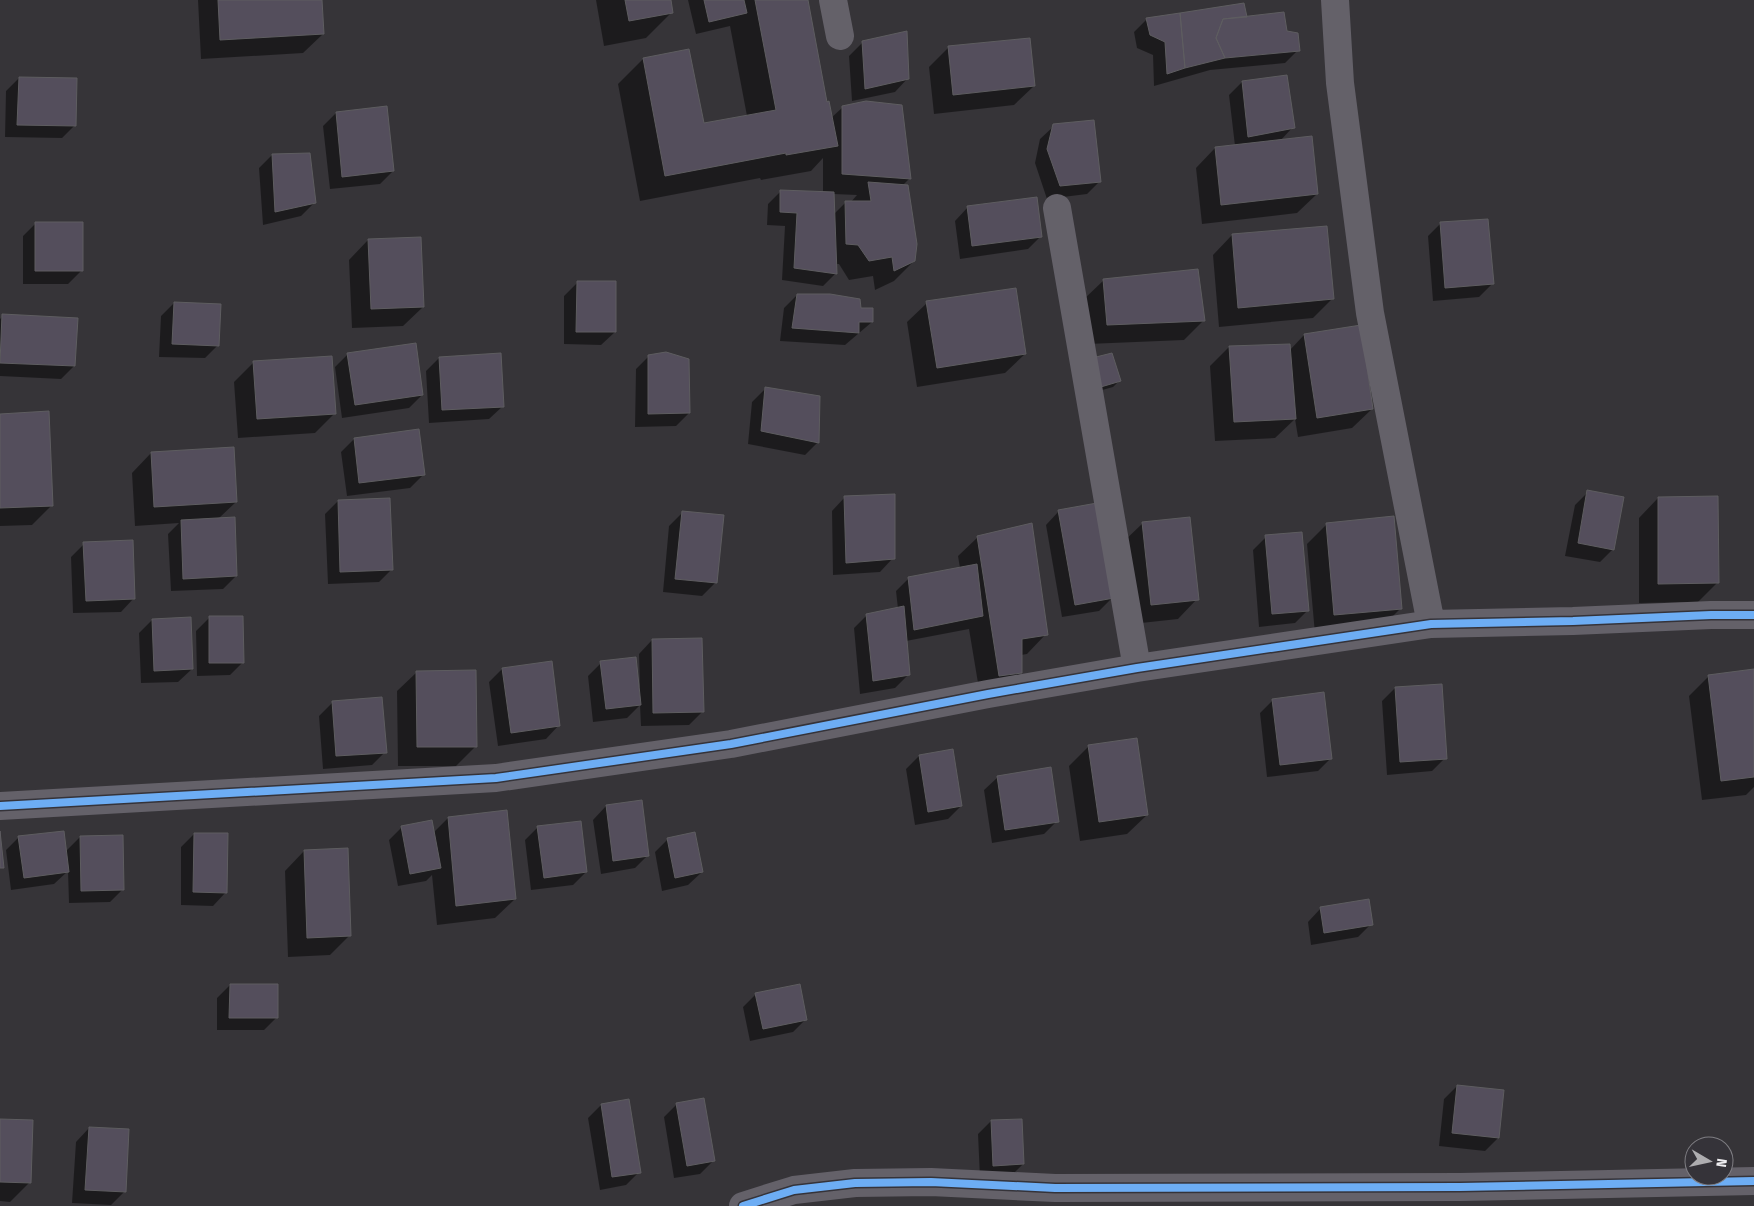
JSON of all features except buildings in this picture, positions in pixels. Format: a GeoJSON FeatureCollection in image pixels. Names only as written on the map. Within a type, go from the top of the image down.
{"type":"FeatureCollection","features":[{"type":"Feature","properties":{"kind":"street"},"geometry":{"type":"LineString","coordinates":[[833,0],[840,36]]}},
{"type":"Feature","properties":{"kind":"street"},"geometry":{"type":"LineString","coordinates":[[1335,0],[1340,83],[1370,313],[1431,624]]}},
{"type":"Feature","properties":{"kind":"street"},"geometry":{"type":"LineString","coordinates":[[1057,208],[1137,668]]}},
{"type":"Feature","properties":{"kind":"street"},"geometry":{"type":"LineString","coordinates":[[0,806],[496,778],[731,744],[988,694],[1137,668],[1431,624],[1754,615]]}},
{"type":"Feature","properties":{"kind":"street"},"geometry":{"type":"LineString","coordinates":[[743,1206],[794,1190],[855,1183],[931,1182],[1055,1188],[1450,1187],[1754,1181]]}},
{"type":"Feature","properties":{"kind":"cycle path"},"geometry":{"type":"LineString","coordinates":[[0,806],[496,778],[731,744],[988,694],[1137,668],[1431,624],[1754,615]]}},
{"type":"Feature","properties":{"kind":"cycle path"},"geometry":{"type":"LineString","coordinates":[[743,1206],[794,1190],[855,1183],[931,1182],[1055,1188],[1460,1187],[1754,1181]]}}]}
